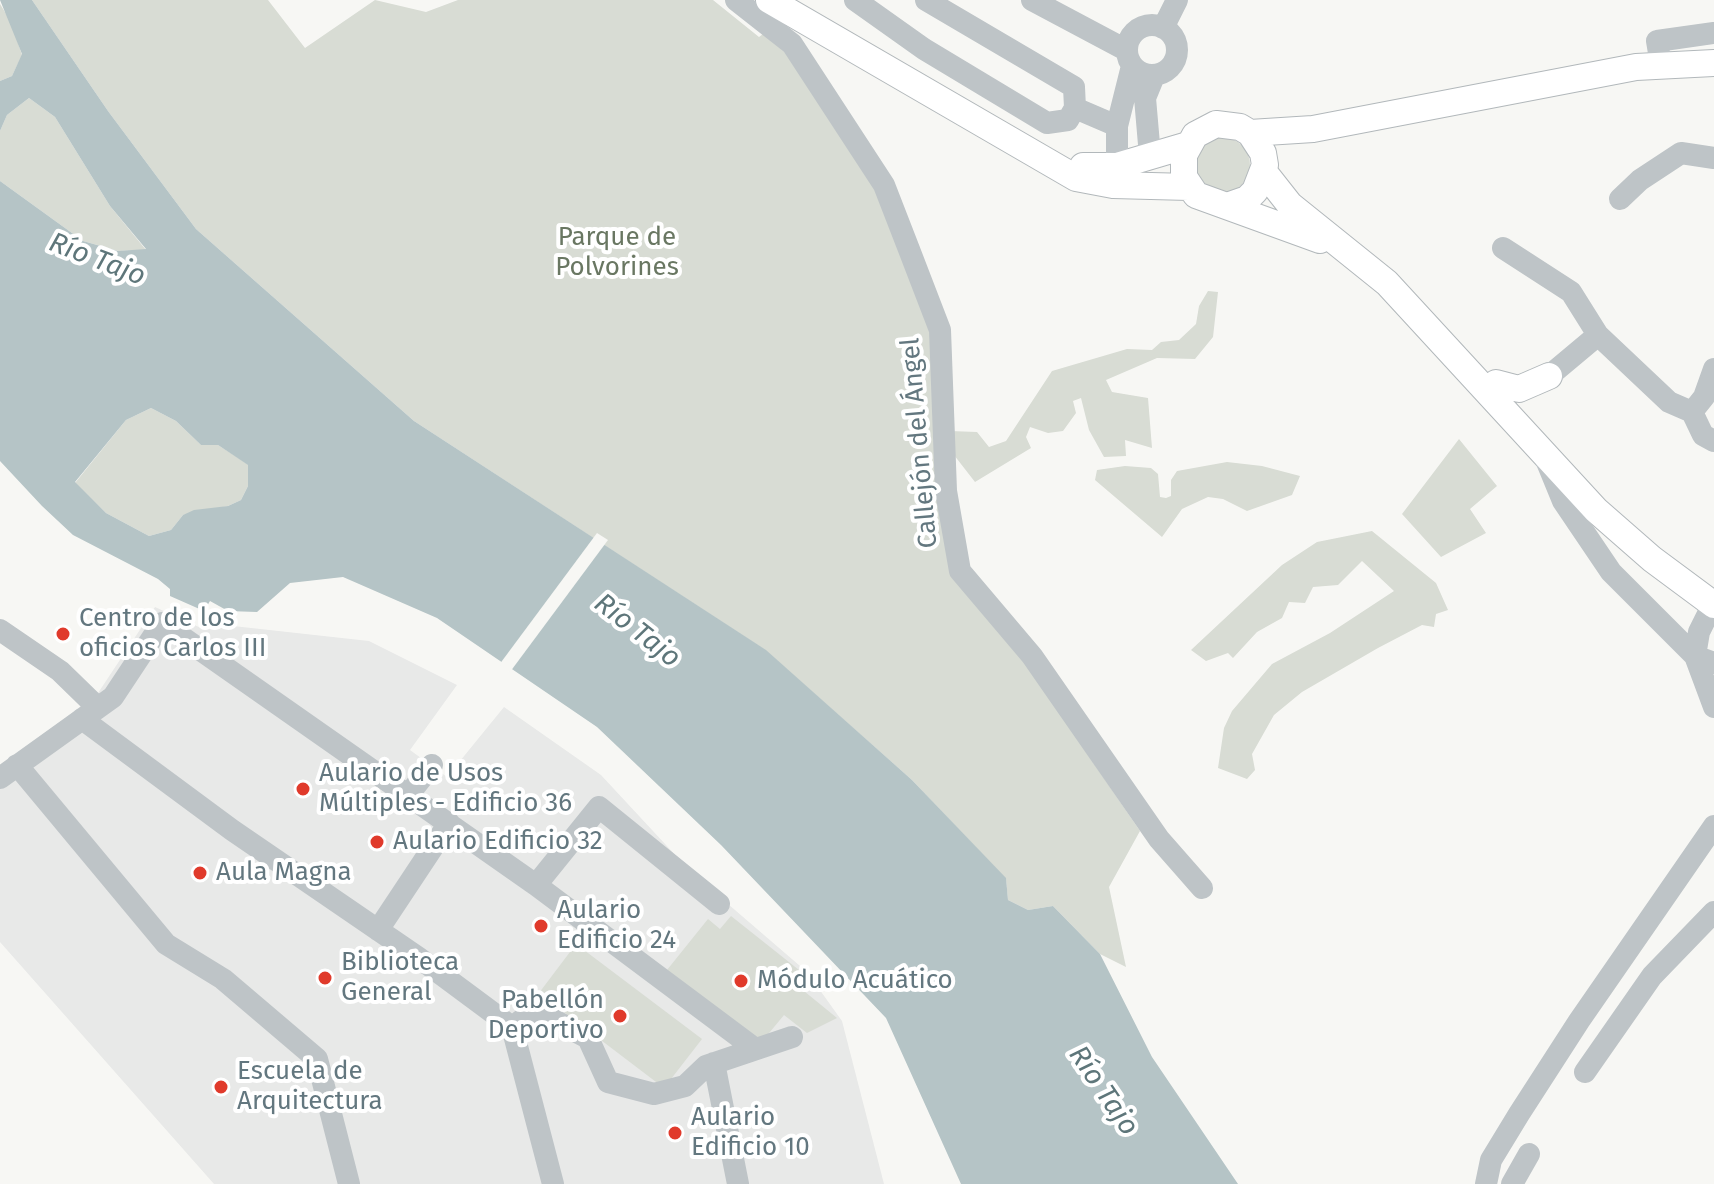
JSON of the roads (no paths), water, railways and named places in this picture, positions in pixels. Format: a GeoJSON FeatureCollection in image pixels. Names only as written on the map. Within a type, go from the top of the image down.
{"type":"FeatureCollection","features":[{"type":"Feature","properties":{"kind":"main road"},"geometry":{"type":"LineString","coordinates":[[769,0],[1076,178],[1113,185],[1189,187]]}},
{"type":"Feature","properties":{"kind":"main road"},"geometry":{"type":"LineString","coordinates":[[1250,133],[1313,129],[1555,80],[1661,65],[1714,63]]}},
{"type":"Feature","properties":{"kind":"main road"},"geometry":{"type":"LineString","coordinates":[[1338,247],[1227,206],[1205,202],[1189,187],[1183,166],[1188,145],[1195,135],[1216,124],[1240,127],[1250,133],[1258,142],[1265,168],[1290,205],[1338,247],[1430,310],[1616,512],[1714,590]]}},
{"type":"Feature","properties":{"kind":"main road"},"geometry":{"type":"LineString","coordinates":[[1227,206],[1247,199],[1255,191],[1265,168],[1313,129]]}},
{"type":"Feature","properties":{"kind":"main road"},"geometry":{"type":"LineString","coordinates":[[1048,161],[1117,166],[1188,145]]}},
{"type":"Feature","properties":{"kind":"main road"},"geometry":{"type":"LineString","coordinates":[[1387,283],[1545,455],[1627,538],[1714,604]]}},
{"type":"Feature","properties":{"kind":"main road"},"geometry":{"type":"LineString","coordinates":[[1496,383],[1519,389],[1549,376]]}},
{"type":"Feature","properties":{"kind":"main road"},"geometry":{"type":"LineString","coordinates":[[1532,423],[1534,401],[1549,376]]}},
{"type":"Feature","properties":{"kind":"street","name":"Callejón del Ángel"},"geometry":{"type":"LineString","coordinates":[[736,0],[792,44],[884,185],[940,330],[946,491],[960,571],[1032,656],[1159,839],[1202,888]]}},
{"type":"Feature","properties":{"kind":"street"},"geometry":{"type":"LineString","coordinates":[[855,0],[924,49],[1047,123],[1068,120],[1075,108],[1074,87],[926,0]]}},
{"type":"Feature","properties":{"kind":"street"},"geometry":{"type":"LineString","coordinates":[[1032,0],[1129,58],[1145,75],[1154,76],[1168,70],[1176,56],[1174,40],[1163,28],[1147,26],[1139,29],[1128,41],[1129,58],[1117,126],[1117,166]]}},
{"type":"Feature","properties":{"kind":"street"},"geometry":{"type":"LineString","coordinates":[[1163,28],[1177,0]]}},
{"type":"Feature","properties":{"kind":"street"},"geometry":{"type":"LineString","coordinates":[[792,44],[806,22]]}},
{"type":"Feature","properties":{"kind":"street"},"geometry":{"type":"LineString","coordinates":[[1661,65],[1657,41],[1714,33]]}},
{"type":"Feature","properties":{"kind":"street"},"geometry":{"type":"LineString","coordinates":[[1150,156],[1145,98],[1154,76]]}},
{"type":"Feature","properties":{"kind":"street"},"geometry":{"type":"LineString","coordinates":[[1075,108],[1117,126]]}},
{"type":"Feature","properties":{"kind":"street"},"geometry":{"type":"LineString","coordinates":[[1620,199],[1640,180],[1681,153],[1714,158]]}},
{"type":"Feature","properties":{"kind":"street"},"geometry":{"type":"LineString","coordinates":[[1503,248],[1571,292],[1598,335],[1669,402],[1692,412],[1703,435],[1714,441]]}},
{"type":"Feature","properties":{"kind":"street"},"geometry":{"type":"LineString","coordinates":[[1549,376],[1598,335]]}},
{"type":"Feature","properties":{"kind":"street"},"geometry":{"type":"LineString","coordinates":[[1692,412],[1704,397],[1714,369]]}},
{"type":"Feature","properties":{"kind":"street"},"geometry":{"type":"LineString","coordinates":[[1545,455],[1563,501],[1611,572],[1704,660]]}},
{"type":"Feature","properties":{"kind":"street"},"geometry":{"type":"LineString","coordinates":[[1714,604],[1699,632],[1714,707]]}},
{"type":"Feature","properties":{"kind":"street"},"geometry":{"type":"LineString","coordinates":[[349,1184],[317,1059],[223,979],[166,944],[8,772],[97,708],[162,623],[536,885],[754,1048]]}},
{"type":"Feature","properties":{"kind":"street"},"geometry":{"type":"LineString","coordinates":[[0,630],[60,671],[232,830],[512,1027],[553,1184]]}},
{"type":"Feature","properties":{"kind":"street"},"geometry":{"type":"LineString","coordinates":[[409,794],[432,765]]}},
{"type":"Feature","properties":{"kind":"street"},"geometry":{"type":"LineString","coordinates":[[536,885],[599,807],[719,904]]}},
{"type":"Feature","properties":{"kind":"street"},"geometry":{"type":"LineString","coordinates":[[378,930],[449,823]]}},
{"type":"Feature","properties":{"kind":"street"},"geometry":{"type":"LineString","coordinates":[[1486,1184],[1491,1160],[1519,1114],[1579,1021],[1714,826]]}},
{"type":"Feature","properties":{"kind":"street"},"geometry":{"type":"LineString","coordinates":[[1585,1072],[1652,976],[1714,912]]}},
{"type":"Feature","properties":{"kind":"street"},"geometry":{"type":"LineString","coordinates":[[512,1027],[535,1010],[588,1038],[608,1082],[654,1094],[685,1086],[714,1063],[792,1037]]}},
{"type":"Feature","properties":{"kind":"street"},"geometry":{"type":"LineString","coordinates":[[714,1063],[738,1184]]}},
{"type":"Feature","properties":{"kind":"street"},"geometry":{"type":"LineString","coordinates":[[1512,1184],[1529,1154]]}},
{"type":"Feature","properties":{"kind":"water","name":"Río Tajo"},"geometry":{"type":"Polygon","coordinates":[[[0,0],[32,0],[108,111],[196,229],[414,421],[766,650],[912,780],[1006,878],[1008,900],[1028,910],[1053,906],[1100,954],[1152,1057],[1238,1184],[961,1184],[886,1018],[721,845],[597,727],[437,618],[343,577],[290,583],[257,612],[228,611],[210,601],[204,611],[170,596],[170,589],[158,579],[73,535],[0,461],[0,181],[83,241],[118,251],[146,249],[110,206],[55,117],[29,98],[7,115],[0,131],[0,81],[12,76],[22,54],[0,0]],[[151,408],[126,420],[75,482],[106,513],[149,536],[171,530],[183,515],[194,510],[228,506],[241,500],[248,486],[248,465],[218,445],[201,445],[176,421],[151,408]]]}},
{"type":"Feature","properties":{"kind":"place","name":"Centro de los oficios Carlos III"},"geometry":{"type":"Point","coordinates":[63,634]}},
{"type":"Feature","properties":{"kind":"place","name":"Aulario de Usos Múltiples - Edificio 36"},"geometry":{"type":"Point","coordinates":[303,789]}},
{"type":"Feature","properties":{"kind":"place","name":"Aulario Edificio 32"},"geometry":{"type":"Point","coordinates":[377,842]}},
{"type":"Feature","properties":{"kind":"place","name":"Aula Magna"},"geometry":{"type":"Point","coordinates":[200,873]}},
{"type":"Feature","properties":{"kind":"place","name":"Aulario Edificio 24"},"geometry":{"type":"Point","coordinates":[541,926]}},
{"type":"Feature","properties":{"kind":"place","name":"Biblioteca General"},"geometry":{"type":"Point","coordinates":[325,978]}},
{"type":"Feature","properties":{"kind":"place","name":"Módulo Acuático"},"geometry":{"type":"Point","coordinates":[741,981]}},
{"type":"Feature","properties":{"kind":"place","name":"Pabellón Deportivo"},"geometry":{"type":"Point","coordinates":[620,1016]}},
{"type":"Feature","properties":{"kind":"place","name":"Escuela de Arquitectura"},"geometry":{"type":"Point","coordinates":[221,1087]}},
{"type":"Feature","properties":{"kind":"place","name":"Aulario Edificio 10"},"geometry":{"type":"Point","coordinates":[675,1133]}},
{"type":"Feature","properties":{"kind":"park label","name":"Parque de Polvorines"},"geometry":{"type":"Point","coordinates":[617,253]}}]}
